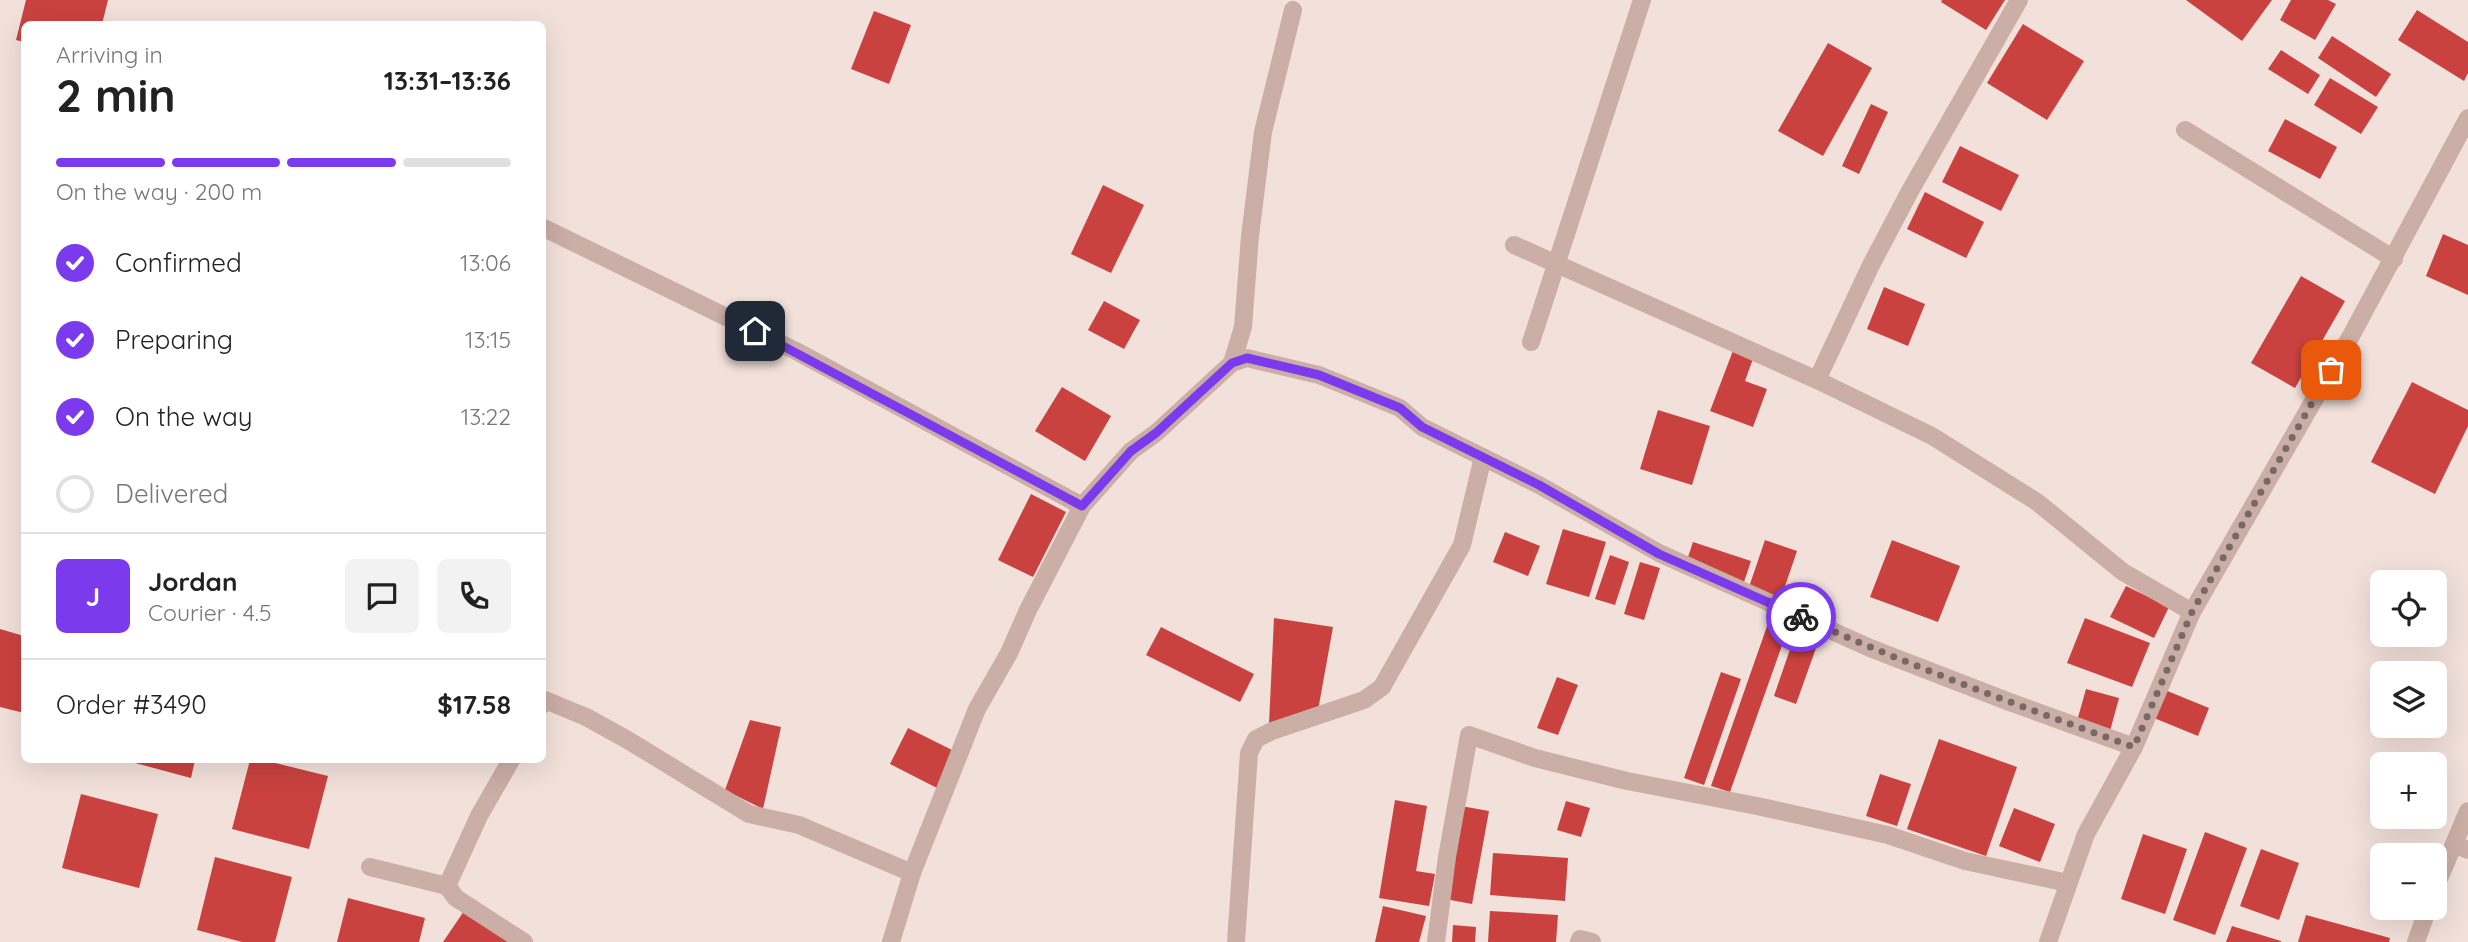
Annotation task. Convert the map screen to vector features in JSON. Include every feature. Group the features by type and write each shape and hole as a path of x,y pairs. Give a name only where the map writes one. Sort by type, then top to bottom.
{"street":[{"path":"1531,342 1642,0"},
{"path":"1816,380 1910,191 2019,0"},
{"path":"1232,363 1244,327 1250,236 1263,132 1293,10"},
{"path":"2048,942 2086,834 2134,747 2192,612 2394,258 2468,118"},
{"path":"2185,130 2394,258"},
{"path":"546,229 796,351 1082,506"},
{"path":"1514,245 1816,380 1932,436 2037,502 2123,572 2192,612"},
{"path":"891,942 912,873 977,709 1009,653 1028,610 1082,506 1131,451 1156,433 1232,363 1247,358 1319,375 1400,408 1422,427 1539,485 1659,554 1870,648 2134,747"},
{"path":"1236,942 1249,753 1256,739 1364,700 1382,687 1462,545 1483,457"},
{"path":"546,700 596,723 749,814 799,825 912,873"},
{"path":"1436,942 1447,857 1469,735 1535,758 1627,781 1888,835 1965,861 2068,884"},
{"path":"447,886 479,816 509,763"},
{"path":"2447,869 2461,847 2468,811"},
{"path":"370,867 447,886 456,898 524,942"},
{"path":"2416,942 2424,920"},
{"path":"1579,942 1580,939 1592,942"}],"building":[{"path":"26,0 108,0 103,21 21,21 21,41 16,40"},
{"path":"2005,0 1986,30 1941,2"},
{"path":"2186,0 2272,0 2242,41"},
{"path":"2291,0 2328,0 2336,4 2315,40 2280,20"},
{"path":"2417,10 2468,42 2468,73 2464,81 2398,40"},
{"path":"874,11 911,25 889,84 851,69"},
{"path":"2023,24 2084,61 2047,120 1987,83"},
{"path":"2332,36 2391,74 2376,97 2318,58"},
{"path":"1828,43 1872,68 1823,156 1778,131"},
{"path":"2281,50 2320,75 2308,94 2268,69"},
{"path":"2330,78 2378,107 2361,134 2314,105"},
{"path":"1871,104 1888,112 1859,174 1842,166"},
{"path":"2285,119 2337,147 2320,179 2268,151"},
{"path":"1960,146 2019,175 2001,211 1942,182"},
{"path":"1103,185 1144,205 1111,273 1071,254"},
{"path":"1925,192 1984,222 1966,258 1907,229"},
{"path":"2443,234 2468,245 2468,295 2426,276"},
{"path":"2301,276 2345,301 2295,388 2251,363"},
{"path":"1884,287 1925,304 1908,346 1867,329"},
{"path":"1104,301 1140,320 1124,349 1088,330"},
{"path":"1734,348 1754,356 1745,381 1767,389 1753,427 1710,411"},
{"path":"2412,382 2468,410 2468,426 2435,494 2371,462"},
{"path":"1062,387 1111,416 1085,461 1035,431"},
{"path":"1658,410 1710,426 1692,485 1640,469"},
{"path":"1031,494 1066,512 1033,577 998,560"},
{"path":"1563,529 1606,542 1589,597 1546,584"},
{"path":"1505,532 1540,546 1528,576 1493,562"},
{"path":"1765,540 1797,551 1781,598 1749,587"},
{"path":"1892,540 1960,566 1938,622 1870,597"},
{"path":"1693,542 1751,561 1744,582 1686,563"},
{"path":"1610,555 1629,562 1615,605 1595,599"},
{"path":"1640,562 1660,568 1644,620 1624,614"},
{"path":"2126,586 2169,607 2154,638 2110,617"},
{"path":"1772,612 1791,620 1730,792 1711,786"},
{"path":"1274,618 1333,627 1317,716 1269,724"},
{"path":"2085,618 2150,643 2132,687 2067,663"},
{"path":"1798,626 1821,634 1796,704 1774,696"},
{"path":"1161,627 1254,674 1240,702 1146,655"},
{"path":"0,629 21,635 21,712 0,707"},
{"path":"1721,672 1741,679 1704,785 1684,778"},
{"path":"1557,677 1578,685 1558,735 1537,728"},
{"path":"2086,689 2119,698 2110,731 2077,721"},
{"path":"2165,690 2209,708 2198,736 2154,718"},
{"path":"750,720 781,727 763,809 725,790"},
{"path":"908,728 956,752 937,788 890,764"},
{"path":"1939,739 2017,767 1986,856 1907,829"},
{"path":"135,763 194,763 191,778"},
{"path":"249,763 275,763 328,776 309,849 232,829"},
{"path":"1880,774 1911,784 1897,826 1866,816"},
{"path":"81,794 158,814 139,888 62,868"},
{"path":"1395,800 1427,806 1416,871 1435,874 1429,906 1379,898"},
{"path":"1566,801 1590,808 1581,837 1557,830"},
{"path":"1461,806 1489,811 1472,904 1445,899"},
{"path":"2014,808 2055,824 2040,862 1999,846"},
{"path":"2205,832 2247,848 2215,935 2173,920"},
{"path":"2143,834 2187,849 2165,914 2121,899"},
{"path":"2261,849 2299,863 2279,920 2240,906"},
{"path":"1493,853 1568,858 1565,901 1490,895"},
{"path":"215,857 292,877 275,942 242,942 197,930"},
{"path":"348,898 425,918 419,942 337,942"},
{"path":"1383,906 1426,916 1419,942 1375,942"},
{"path":"464,911 513,942 443,942"},
{"path":"1490,911 1558,915 1556,942 1488,942"},
{"path":"2306,915 2390,938 2389,942 2298,942"},
{"path":"1453,925 1476,927 1475,942 1452,942"},
{"path":"2232,926 2281,941 2281,942 2226,942"}],"way so far":[{"path":"1801,617 1870,648 2134,747 2192,612 2331,370"}],"route":[{"path":"755,331 1082,506 1131,451 1156,433 1232,363 1247,358 1319,375 1400,408 1422,427 1539,485 1659,554 1801,617"}]}
